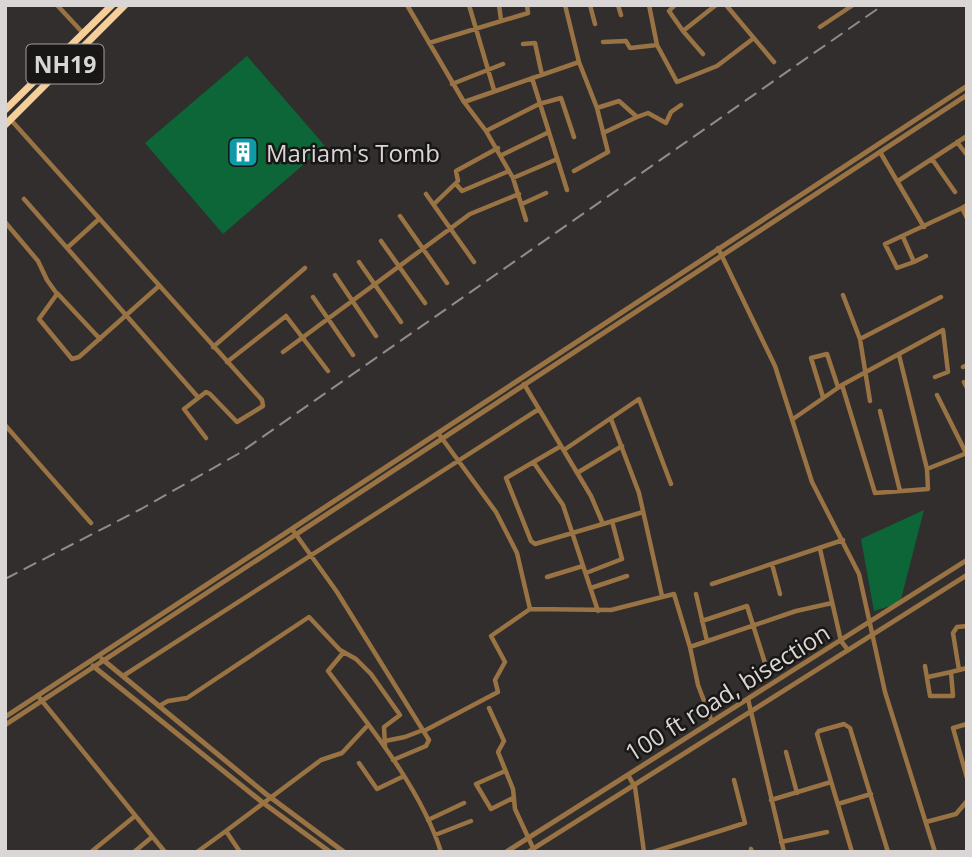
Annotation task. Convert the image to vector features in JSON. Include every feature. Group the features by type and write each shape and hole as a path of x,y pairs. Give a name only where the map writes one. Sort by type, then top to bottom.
{"highway":[{"name":"NH19","path":"5,110 112,5"},
{"name":"NH19","path":"8,122 125,5"}],"street":[{"path":"57,5 82,32"},
{"path":"407,5 452,84 502,155 519,194 526,220"},
{"path":"469,5 494,90"},
{"path":"499,5 501,20"},
{"path":"429,43 474,27 528,13 527,5"},
{"path":"565,5 579,62 597,108 608,152 574,171"},
{"path":"590,5 595,24"},
{"path":"618,5 621,15"},
{"path":"649,5 657,45 670,74 679,82 717,66 754,38"},
{"path":"675,5 669,10 703,54"},
{"path":"683,31 716,5"},
{"path":"726,5 774,62"},
{"path":"820,27 853,5"},
{"path":"603,42 626,40 630,48 657,45"},
{"path":"523,44 533,42 537,45 542,75"},
{"path":"464,102 579,62"},
{"path":"452,84 486,68 503,64"},
{"path":"532,78 555,160 567,190"},
{"path":"102,658 443,440 650,293 967,86"},
{"path":"5,725 438,433 654,300 967,94"},
{"path":"486,131 539,104 563,99 574,137"},
{"path":"597,108 619,101 637,117"},
{"path":"603,133 648,113 666,123 671,112 681,105"},
{"path":"8,122 262,400 262,406 237,422 210,394 206,392 197,396 184,409 206,438"},
{"path":"502,155 547,134"},
{"path":"898,181 967,136"},
{"path":"882,142 887,148"},
{"path":"957,142 967,155"},
{"path":"434,204 456,184 456,171 498,148"},
{"path":"880,152 924,227"},
{"path":"932,159 955,192"},
{"path":"513,178 555,160"},
{"path":"456,184 462,191 509,171"},
{"path":"522,204 546,193"},
{"path":"426,194 474,262"},
{"path":"284,352 477,211 519,194"},
{"path":"24,200 197,396"},
{"path":"926,257 897,268 886,246 964,207 967,218"},
{"path":"400,216 447,283"},
{"path":"67,248 99,219"},
{"path":"5,222 44,270 47,280 57,293 100,339"},
{"path":"902,237 914,262"},
{"path":"381,241 425,303"},
{"path":"718,248 775,366 812,482 859,574 885,692 935,852"},
{"path":"359,262 401,322"},
{"path":"213,347 305,268"},
{"path":"335,275 376,337"},
{"path":"57,293 39,319 72,359 76,359 159,286"},
{"path":"650,293 654,300"},
{"path":"843,295 860,339 870,401"},
{"path":"860,339 941,297"},
{"path":"313,298 352,355"},
{"path":"227,362 284,316 288,317 328,371"},
{"path":"793,419 865,371 944,330 948,372 935,377"},
{"path":"824,397 811,358 827,354 874,491 877,494 930,488 899,355"},
{"path":"522,382 577,473 603,524"},
{"path":"927,468 966,453 937,395"},
{"path":"643,512 535,544 531,541 506,480 640,400 671,484"},
{"path":"123,676 539,409"},
{"path":"880,411 900,491"},
{"path":"611,419 643,512 662,596"},
{"path":"5,425 91,523"},
{"path":"438,433 501,522 517,554 530,609"},
{"path":"577,473 622,446"},
{"path":"534,463 563,505 598,611"},
{"path":"586,573 622,559 612,521"},
{"path":"292,529 423,731 428,745 393,760"},
{"path":"712,584 843,540"},
{"path":"820,549 841,641 848,650"},
{"name":"100 ft road, bisection","path":"506,852 967,560"},
{"path":"772,564 780,594"},
{"path":"547,577 583,566"},
{"name":"100 ft road, bisection","path":"531,850 967,575"},
{"path":"591,588 627,576"},
{"path":"696,594 707,641"},
{"path":"385,743 423,731 498,692 495,680 505,662 490,637 530,609 598,611 624,608 662,596 675,595 698,685 712,722"},
{"path":"690,647 796,611 832,603"},
{"path":"702,621 744,606 749,609 765,663"},
{"path":"159,706 168,701 187,698 306,617 313,619 343,653 356,659 371,674 400,714 384,727 385,743"},
{"path":"959,670 953,633 957,627 967,626"},
{"path":"343,653 328,671 368,725 385,743 428,820 441,852"},
{"path":"102,658 270,796 344,852"},
{"path":"93,665 262,802 330,852"},
{"path":"925,666 930,696 953,696 951,672"},
{"path":"928,677 967,668"},
{"path":"5,717 41,699"},
{"path":"41,699 165,852"},
{"path":"747,699 784,852"},
{"path":"489,708 504,741 498,752 531,850"},
{"path":"852,852 818,732 847,724 888,852"},
{"path":"967,724 953,728 967,778"},
{"path":"197,852 321,760 342,753 368,725"},
{"path":"786,752 797,793"},
{"path":"359,763 377,789 402,776"},
{"path":"505,771 478,782 476,786 491,809 514,798"},
{"path":"628,775 634,784 643,852"},
{"path":"653,852 679,849 745,823 734,780"},
{"path":"771,800 831,782"},
{"path":"838,804 871,794"},
{"path":"926,822 956,814 967,801"},
{"path":"428,820 464,803"},
{"path":"91,852 135,816"},
{"path":"435,835 471,821"},
{"path":"226,831 240,852"},
{"path":"781,842 827,832"},
{"path":"134,852 152,836"}],"green space":[{"path":"247,56 325,146 223,234 145,143"},
{"path":"924,510 900,603 874,611 861,539"}],"railway":[{"path":"5,579 141,509 238,454 883,5"}],"place":[{"name":"Mariam's Tomb","path":"243,152"}]}
